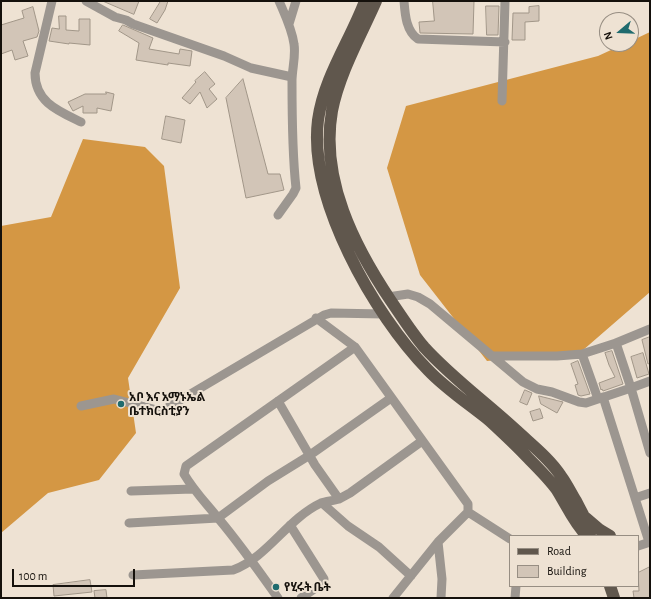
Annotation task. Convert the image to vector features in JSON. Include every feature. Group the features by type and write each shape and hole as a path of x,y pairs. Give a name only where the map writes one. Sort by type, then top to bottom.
{"main road":[{"path":"365,1 332,72 318,120 317,138 319,160 333,199 387,295 412,332 425,348 494,409 547,459 561,475 589,526 590,535"},
{"path":"376,1 341,79 332,111 330,124 330,149 333,199 339,232 350,257 372,296 414,356 429,372 490,422 521,450 557,491 585,535"},
{"path":"452,392 461,381"},
{"path":"585,518 608,535"},
{"path":"610,587 614,598"}],"street":[{"path":"52,1 35,73 35,83 37,90 55,109 81,122"},
{"path":"86,1 115,17 224,56 251,68 292,77"},
{"path":"278,215 296,188 292,114 292,77 295,49 289,24 279,1"},
{"path":"289,24 296,1"},
{"path":"404,1 405,15 410,31 418,39 505,42"},
{"path":"502,101 505,42 505,1"},
{"path":"387,295 408,294 430,304 523,382 537,389 552,392 579,402 586,403 650,381"},
{"path":"81,406 114,399 157,410 164,409 316,318 331,313 384,314"},
{"path":"316,318 354,347 468,504 468,512 438,542 393,598"},
{"path":"492,356 557,356 582,354 616,343 650,329"},
{"path":"616,343 650,453"},
{"path":"278,598 252,560 193,489 184,474 186,466 354,347"},
{"path":"582,354 601,398 649,542 639,546"},
{"path":"129,523 218,518 268,481 310,455 391,398"},
{"path":"278,401 315,465 339,499"},
{"path":"133,575 233,570 242,566 252,560 300,516 322,502 339,499 350,493 422,441"},
{"path":"131,491 193,489"},
{"path":"635,498 650,493"},
{"path":"322,502 348,526 379,547 411,576"},
{"path":"468,512 509,538"},
{"path":"290,525 324,579 323,583 301,598"},
{"path":"438,542 442,579 441,598"},
{"path":"515,598 516,587"}],"shaded area":[{"path":"650,32 650,292 582,351 487,361 420,275 387,168 406,106 598,56 607,52 639,52 639,37"},
{"path":"83,139 145,147 164,166 180,288 128,378 136,433 99,480 48,493 1,533 1,226 51,217"}],"building":[{"path":"103,1 139,1 134,14"},
{"path":"161,1 168,1 165,10 157,23 150,19"},
{"path":"433,1 474,1 473,34 420,33 419,22 434,21"},
{"path":"486,6 499,6 498,35 487,35"},
{"path":"539,6 539,21 525,22 525,40 512,40 513,13 529,13 529,7"},
{"path":"33,7 39,31 37,37 23,41 28,56 15,60 12,50 1,54 1,25 24,18 22,11"},
{"path":"59,16 66,16 66,30 79,31 79,19 90,19 90,45 49,41 52,28 59,29"},
{"path":"123,25 153,38 149,49 179,54 180,49 192,51 190,66 168,63 168,65 136,60 139,43 119,31"},
{"path":"205,72 215,84 209,89 217,99 207,108 200,92 190,104 182,98 196,82 195,81"},
{"path":"243,79 268,174 280,174 284,190 246,198 226,98"},
{"path":"106,92 114,94 111,111 97,108 97,113 83,113 83,106 73,111 68,102 85,94 106,94"},
{"path":"166,116 185,120 181,143 162,139"},
{"path":"650,337 650,363 648,364 642,340"},
{"path":"612,351 623,384 603,391 602,389 601,390 599,383 615,377 605,353"},
{"path":"643,353 649,374 637,378 631,357"},
{"path":"578,361 590,394 581,396 578,395 575,385 578,384 571,364"},
{"path":"525,390 532,393 527,405 520,402"},
{"path":"539,396 563,402 557,413 541,404"},
{"path":"540,409 543,418 533,421 530,412"},
{"path":"650,567 650,598 634,598 633,591 639,591 639,572"},
{"path":"90,580 92,592 54,596 53,585"},
{"path":"106,590 107,598 95,598 94,591"}],"place":[{"name":"አቦ እና አማኑኤል ቤተክርስቲያን","path":"121,404"},
{"name":"የሂሩት ቤት","path":"276,587"}]}
